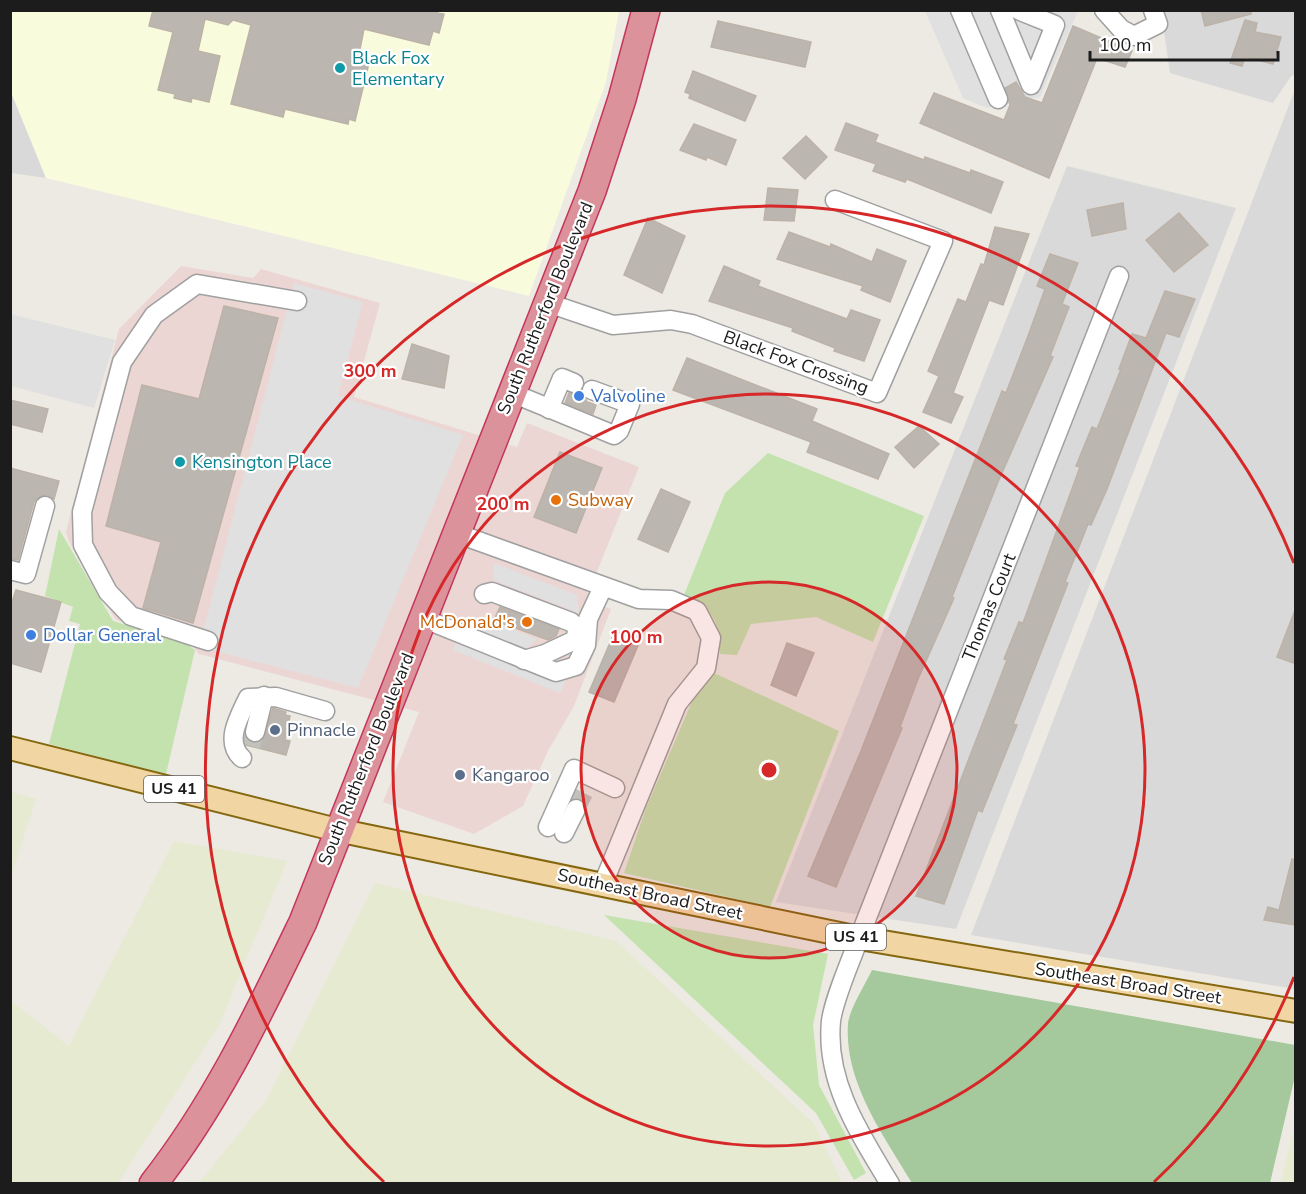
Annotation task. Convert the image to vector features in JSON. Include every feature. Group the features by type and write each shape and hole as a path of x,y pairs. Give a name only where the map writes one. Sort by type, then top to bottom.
{"highway":[{"name":"South Rutherford Boulevard","path":"153,1184 221,1084 257,1018 303,922 337,830 592,191 622,99 646,10"}],"main road":[{"name":"Southeast Broad Street","path":"10,748 337,830 858,938 1296,1011"}],"street":[{"path":"960,10 998,99"},
{"path":"1000,10 1031,85 1058,18 1028,12"},
{"path":"1104,10 1121,29 1134,36 1158,24 1153,10"},
{"name":"Black Fox Crossing","path":"548,303 613,325 671,320 692,324 877,393 942,241 835,200"},
{"name":"Thomas Court","path":"890,1184 851,1119 832,1065 831,1020 858,938 1119,276"},
{"path":"208,641 131,616 108,592 83,545 82,512 90,477 122,362 154,315 197,284 297,301"},
{"path":"549,409 562,378 574,383"},
{"path":"512,393 614,435 620,431 630,404 600,393"},
{"path":"10,570 26,574 45,506"},
{"path":"456,533 639,599 671,600 697,611 711,638 706,668 678,704 603,884"},
{"path":"422,618 467,631 527,661 575,640 603,587"},
{"path":"484,594 492,592 571,622 578,628 582,625"},
{"path":"264,696 249,749 234,751 232,740 239,716 248,698 264,696 300,702 325,711"},
{"path":"576,809 556,830 574,769 589,781 615,788"}],"shaded area":[{"path":"10,11 619,11 606,82 529,296 46,178 11,92"},
{"path":"925,11 1078,11 1040,97 987,108 963,98"},
{"path":"1161,11 1295,11 1295,75 1291,76 1273,103 1170,73"},
{"path":"11,92 46,178 11,173"},
{"path":"1294,92 1295,989 971,935"},
{"path":"1067,166 1236,208 956,929 776,902"},
{"path":"181,266 253,278 261,269 380,303 354,397 517,447 527,423 639,467 586,599 611,609 574,706 548,751 523,806 474,834 383,802 419,712 199,654 190,643 116,620 69,542 66,532 119,329"},
{"path":"294,283 363,302 338,396 463,435 358,688 199,647"},
{"path":"10,314 115,340 94,408 11,386"},
{"path":"494,563 577,595 579,613 493,580"},
{"path":"489,620 537,639 520,655 568,676 560,693 453,650 460,632 471,637"},
{"path":"10,792 36,799 11,876"},
{"path":"174,841 287,861 219,1025 118,1183 11,1183 11,1001 69,1046"},
{"path":"375,883 616,941 814,1124 842,1183 199,1183 267,1099"},
{"path":"1295,1123 1295,1183 1281,1183"}],"green space":[{"path":"768,453 924,516 873,642 816,617 751,624 737,655 720,654 720,642 713,617 702,606 684,595 725,493"},
{"path":"59,529 113,621 185,643 195,650 166,774 49,744 80,624 69,621 73,607 45,596"},
{"path":"714,673 839,731 770,907 624,873 646,808 694,697"},
{"path":"604,915 828,954 813,1025 819,1085 866,1173 854,1180 816,1113"},
{"path":"872,970 1295,1045 1295,1076 1270,1183 912,1183 868,1108 852,1067 848,1046 849,1018"}],"building":[{"name":"Black Fox Elementary","path":"153,10 437,10 437,13 444,14 439,33 433,31 429,45 364,29 359,54 365,55 363,61 369,63 355,121 349,119 348,124 285,109 283,117 231,104 251,25 233,20 228,25 205,19 198,51 220,56 209,102 192,98 191,102 174,98 175,94 158,90 173,32 149,26"},
{"path":"1201,10 1251,10 1251,14 1205,26"},
{"path":"1245,20 1257,23 1255,32 1281,37 1273,64 1245,57 1242,66 1230,63"},
{"path":"718,21 811,42 805,67 711,47"},
{"path":"1073,26 1132,51 1125,67 1097,58 1049,178 920,123 934,93 1004,120 1010,105 1005,88 1016,82 1025,97 1042,103"},
{"path":"693,71 756,96 745,121 689,98 690,94 685,92"},
{"path":"846,123 878,135 875,142 924,160 925,157 1003,182 991,213 907,179 905,182 873,171 876,164 835,150"},
{"path":"694,124 736,140 726,165 680,150"},
{"path":"806,136 827,157 805,179 783,158"},
{"path":"768,188 798,190 794,221 764,220"},
{"path":"1123,203 1126,229 1092,236 1087,210"},
{"path":"1179,213 1208,245 1174,272 1146,240"},
{"path":"648,218 685,236 662,293 624,275"},
{"path":"995,227 1029,234 1003,305 989,300 953,393 963,397 951,423 923,412 939,376 928,371 958,299 966,302 981,264 984,265"},
{"path":"789,232 830,247 831,244 872,262 877,249 906,261 890,302 861,290 863,286 777,259"},
{"path":"1050,254 1078,263 1062,304 1069,307 1050,356 1053,357 998,482 952,597 954,598 918,679 900,727 902,728 836,887 808,876 861,751 1002,391 1006,393 1045,289 1037,286"},
{"path":"724,266 760,281 758,286 847,319 851,310 880,320 864,361 834,351 835,348 792,331 793,328 709,301"},
{"path":"1165,291 1195,299 1179,337 1166,333 1107,489 1091,525 1088,524 1065,582 1068,583 1013,724 1017,725 982,812 978,810 944,904 916,896 1007,660 1004,659 1019,622 1023,623 1080,467 1076,466 1092,427 1097,429 1132,334 1146,338"},
{"name":"Kensington Place","path":"224,306 278,318 193,623 143,608 161,542 106,526 142,385 199,399"},
{"path":"412,344 449,356 444,388 402,379"},
{"path":"687,358 817,409 812,421 889,454 878,479 807,452 811,442 673,390"},
{"path":"581,392 587,402 596,405 593,414 565,403 569,393"},
{"path":"10,400 48,409 42,432 10,424"},
{"path":"919,426 939,444 914,468 895,447"},
{"path":"560,452 602,468 576,533 534,517"},
{"path":"10,468 59,481 54,499 43,495 34,502 18,560 10,559"},
{"path":"661,489 690,502 668,552 638,539"},
{"name":"Dollar General","path":"16,590 61,602 41,672 10,663 10,608"},
{"name":"McDonald's","path":"500,607 559,629 556,636 548,640 494,620"},
{"path":"1296,611 1296,664 1277,657"},
{"path":"615,631 640,641 614,702 589,692"},
{"path":"787,643 814,653 796,696 771,685"},
{"name":"Pinnacle","path":"273,708 286,712 285,715 290,716 285,740 290,741 286,755 246,745 245,742 245,737 253,743 263,739"},
{"path":"1292,859 1296,860 1296,925 1264,920 1268,907 1279,910"}],"tunnel":[{"path":"251,746 255,732"},
{"path":"576,809 588,785"}],"place":[{"name":"Black Fox Elementary","path":"340,68"},
{"name":"Valvoline","path":"579,396"},
{"name":"Kensington Place","path":"180,462"},
{"name":"Subway","path":"556,500"},
{"name":"McDonald's","path":"527,622"},
{"name":"Dollar General","path":"31,635"},
{"name":"Pinnacle","path":"275,730"},
{"name":"Kangaroo","path":"460,775"}]}
